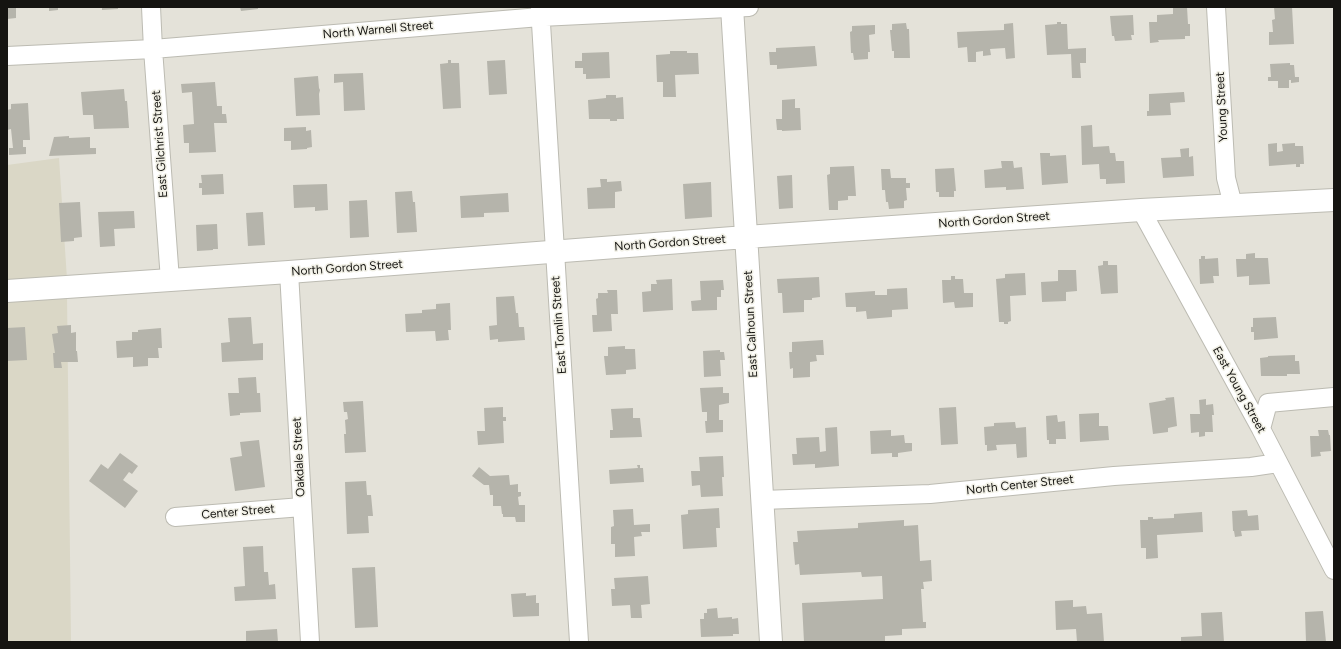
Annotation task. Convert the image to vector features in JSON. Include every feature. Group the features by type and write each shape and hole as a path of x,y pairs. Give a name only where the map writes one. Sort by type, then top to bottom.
{"street":[{"name":"East Gilchrist Street","path":"151,7 170,280"},
{"name":"North Warnell Street","path":"7,56 153,49 540,12 737,7"},
{"name":"East Calhoun Street","path":"737,7 746,237 771,642"},
{"name":"Young Street","path":"1216,7 1226,178 1234,205"},
{"name":"East Tomlin Street","path":"540,12 579,642"},
{"name":"North Gordon Street","path":"7,291 289,272 746,237 1141,210 1334,200"},
{"name":"East Young Street","path":"1141,210 1334,569"},
{"name":"Oakdale Street","path":"289,272 310,642"},
{"path":"1260,429 1268,403 1334,397"},
{"name":"North Center Street","path":"762,500 930,494 1114,476 1251,467 1278,463"},
{"name":"Center Street","path":"175,517 302,507"}],"shaded area":[{"path":"59,158 67,279 7,283 7,165"},
{"path":"67,295 71,642 7,642 7,299"}],"building":[{"path":"7,7 16,7 16,18 7,19"},
{"path":"49,7 58,7 58,10 49,11"},
{"path":"102,7 118,7 118,9 102,10"},
{"path":"240,7 258,7 258,9 241,11"},
{"path":"1173,7 1187,7 1188,24 1190,24 1190,36 1185,36 1185,39 1158,40 1159,42 1150,43 1149,22 1157,22 1157,15 1173,14"},
{"path":"1274,7 1292,7 1294,44 1269,45 1269,32 1273,32 1272,20 1275,19"},
{"path":"1133,15 1134,35 1131,35 1132,40 1115,41 1114,36 1112,36 1110,16"},
{"path":"1057,22 1067,24 1068,49 1086,48 1086,63 1080,63 1081,78 1072,78 1071,54 1047,55 1045,25 1057,24"},
{"path":"906,23 907,29 909,29 910,58 894,58 890,30 892,30 892,24"},
{"path":"1013,23 1015,58 1006,59 1005,48 990,49 991,55 983,56 983,51 976,52 976,62 968,62 967,47 958,48 957,32 1004,30 1004,24"},
{"path":"875,25 875,34 869,35 870,52 868,52 868,59 854,60 853,53 851,53 850,32 852,31 852,26"},
{"path":"815,46 817,66 777,69 777,65 770,65 769,52 776,52 776,48"},
{"path":"670,51 687,51 687,53 698,53 699,74 675,75 676,97 663,97 663,82 657,82 656,55 670,54"},
{"path":"609,52 610,78 586,79 586,74 583,74 583,68 575,68 575,61 582,61 582,53"},
{"path":"448,60 451,60 451,63 459,63 461,108 443,109 440,64 448,63"},
{"path":"505,60 507,94 489,95 487,61"},
{"path":"1290,63 1290,65 1294,65 1295,77 1299,77 1299,82 1291,83 1291,80 1289,80 1289,88 1278,88 1278,81 1268,81 1268,77 1271,77 1270,64"},
{"path":"363,73 365,110 344,111 343,82 334,83 334,74"},
{"path":"318,76 320,90 320,115 296,116 294,78"},
{"path":"215,82 217,106 222,106 222,114 226,114 227,123 214,123 216,152 189,153 189,143 184,143 183,125 194,124 192,92 182,93 181,84"},
{"path":"124,89 125,101 127,101 129,128 94,129 93,115 83,115 81,92"},
{"path":"1184,92 1185,102 1170,103 1171,115 1147,116 1147,111 1149,111 1149,94"},
{"path":"606,95 616,95 616,98 623,97 624,119 610,121 610,119 589,119 588,100 606,98"},
{"path":"795,99 795,108 800,108 801,130 777,130 776,119 782,119 782,100"},
{"path":"28,103 30,140 23,140 23,147 26,147 26,154 9,155 9,148 13,148 11,129 7,130 7,110 11,109 11,104"},
{"path":"1092,125 1093,147 1109,146 1110,153 1115,153 1116,161 1124,161 1125,183 1106,184 1106,179 1100,179 1099,164 1082,165 1081,126"},
{"path":"306,127 306,131 311,130 312,147 307,149 291,150 291,141 284,141 284,128"},
{"path":"69,136 69,138 90,137 90,148 96,148 96,154 49,156 54,137"},
{"path":"1277,143 1277,152 1283,151 1282,144 1295,143 1295,146 1303,146 1304,164 1300,164 1300,167 1296,167 1296,164 1269,166 1268,144"},
{"path":"1189,148 1189,157 1193,156 1194,176 1163,178 1161,158 1181,157 1180,149"},
{"path":"1040,153 1050,153 1050,156 1066,155 1068,183 1042,185"},
{"path":"1001,161 1013,161 1014,168 1022,167 1024,189 1006,190 1006,187 985,188 984,170 1002,168"},
{"path":"854,166 856,196 848,196 848,200 838,201 838,210 829,210 827,175 830,174 830,167"},
{"path":"954,168 956,191 954,191 954,197 939,197 939,192 936,192 935,169"},
{"path":"881,169 890,169 891,178 906,178 906,183 910,183 910,188 906,188 907,200 904,201 904,208 889,209 888,202 886,202 885,190 882,190"},
{"path":"223,174 224,194 202,195 202,188 199,188 199,183 202,183 201,175"},
{"path":"792,175 793,208 779,209 777,176"},
{"path":"600,179 607,179 607,182 621,181 622,191 615,192 615,208 588,209 587,188 601,187"},
{"path":"711,182 712,217 685,219 683,184"},
{"path":"327,184 328,210 315,211 315,207 294,208 293,185"},
{"path":"412,191 413,202 415,202 417,232 397,233 395,192"},
{"path":"508,193 509,212 484,213 484,217 461,218 460,196"},
{"path":"367,200 369,237 350,238 349,201"},
{"path":"80,202 82,237 74,238 74,241 61,242 59,203"},
{"path":"134,211 135,228 114,229 115,246 100,247 98,212"},
{"path":"263,212 265,245 248,246 246,213"},
{"path":"217,224 218,249 197,251 196,225"},
{"path":"1255,253 1255,258 1268,258 1270,284 1249,285 1249,276 1237,277 1236,259 1246,259 1246,254"},
{"path":"1201,256 1205,256 1205,259 1218,258 1219,276 1213,276 1214,283 1200,284 1199,259 1201,259"},
{"path":"1103,261 1108,261 1108,265 1117,265 1118,293 1101,294 1098,266 1103,265"},
{"path":"1058,270 1076,270 1077,291 1066,292 1066,301 1042,302 1041,282 1058,281"},
{"path":"1025,273 1026,295 1010,296 1011,321 1008,322 1008,324 999,322 996,279 1005,278 1005,274"},
{"path":"951,276 955,276 955,279 963,279 964,293 973,293 973,307 955,308 954,302 943,303 942,280 951,280"},
{"path":"819,277 820,297 812,298 812,300 804,300 804,312 783,313 782,293 778,293 777,279"},
{"path":"672,279 673,310 643,312 642,292 651,291 651,284 657,284 656,280"},
{"path":"723,280 724,290 721,290 721,297 717,297 717,310 692,311 691,301 701,300 700,281"},
{"path":"907,288 908,309 892,310 892,317 867,319 866,311 856,312 856,307 846,307 845,293 875,291 875,295 887,295 887,289"},
{"path":"607,290 617,290 618,314 611,314 612,331 593,332 592,315 597,315 596,299 598,298 598,293 608,293"},
{"path":"514,296 516,313 518,313 519,327 524,327 525,340 498,342 498,339 490,340 489,326 497,325 496,297"},
{"path":"450,303 451,330 448,330 449,340 436,341 435,331 406,332 405,314 422,313 422,310 436,309 436,304"},
{"path":"251,317 253,344 263,343 263,360 222,362 221,343 230,342 228,318"},
{"path":"1276,317 1278,338 1254,340 1254,332 1251,332 1251,327 1253,327 1253,318"},
{"path":"71,325 71,333 76,332 76,351 78,362 61,362 62,368 54,368 53,353 55,353 52,334 58,333 57,326"},
{"path":"25,327 27,360 7,361 7,328"},
{"path":"161,328 162,348 158,348 159,358 148,358 148,366 133,367 133,357 117,358 116,341 132,340 132,332 138,332 138,330"},
{"path":"823,340 824,355 816,355 817,361 810,362 810,377 793,378 793,368 790,369 789,352 792,352 792,342"},
{"path":"625,346 625,349 635,349 636,369 626,370 626,374 606,375 604,356 608,356 608,347"},
{"path":"720,350 720,352 724,352 725,360 720,360 721,376 704,377 703,351"},
{"path":"1295,355 1295,361 1299,361 1300,374 1287,374 1287,376 1261,376 1260,358 1268,356"},
{"path":"256,377 257,393 260,393 261,412 240,413 240,415 230,416 228,393 239,393 238,378"},
{"path":"723,387 723,393 729,393 729,403 719,405 719,420 723,420 723,432 706,433 705,421 707,421 707,412 702,412 700,388"},
{"path":"1174,397 1177,426 1168,428 1168,432 1153,434 1149,403"},
{"path":"1206,399 1206,405 1213,404 1213,432 1205,432 1205,436 1199,437 1199,432 1191,433 1190,414 1200,414 1199,400"},
{"path":"363,401 366,452 345,453 345,420 348,419 347,412 344,412 343,402"},
{"path":"503,407 503,417 506,417 506,421 503,421 504,443 478,445 477,431 485,431 484,408"},
{"path":"956,407 958,444 941,445 939,408"},
{"path":"633,408 633,418 640,418 642,437 610,438 610,430 613,430 611,409"},
{"path":"1099,413 1099,426 1108,426 1109,440 1080,442 1079,414"},
{"path":"1057,415 1058,422 1065,421 1066,439 1056,439 1056,444 1049,444 1049,440 1047,440 1046,416"},
{"path":"1015,422 1016,428 1026,427 1027,457 1017,458 1016,444 996,445 997,450 987,451 987,445 985,445 984,427 994,426 994,423"},
{"path":"837,427 839,466 815,468 815,464 793,465 792,454 797,454 796,438 819,437 820,452 826,451 825,428"},
{"path":"891,430 891,436 904,435 905,443 912,443 912,451 898,453 898,457 892,457 892,453 871,454 870,431"},
{"path":"1318,430 1328,430 1330,435 1331,451 1320,452 1321,456 1311,457 1310,436 1319,436"},
{"path":"259,440 265,487 235,491 230,458 242,456 240,442"},
{"path":"120,453 138,466 132,474 129,472 123,480 138,491 125,508 89,481 101,464 108,469"},
{"path":"723,456 723,496 701,497 700,485 692,486 691,471 700,471 699,457"},
{"path":"637,465 640,465 640,468 643,468 644,482 610,484 609,470 638,468"},
{"path":"479,467 490,476 509,475 510,485 518,484 518,492 521,492 521,496 518,497 519,505 525,505 525,522 516,522 515,517 503,517 501,506 493,506 493,495 490,495 489,485 484,485 472,476"},
{"path":"366,481 367,495 371,495 373,516 368,516 369,533 347,534 345,482"},
{"path":"719,508 720,528 716,528 717,547 683,549 681,515 688,514 688,510"},
{"path":"633,509 634,525 650,524 650,532 641,532 642,536 634,537 635,556 615,557 615,544 611,544 611,527 614,526 613,510"},
{"path":"1247,510 1248,516 1258,515 1259,530 1241,531 1242,536 1235,537 1233,531 1232,511"},
{"path":"1202,512 1203,532 1157,535 1158,558 1146,559 1146,548 1141,548 1140,520 1148,520 1148,517 1153,517 1153,519 1174,518 1174,514"},
{"path":"904,520 904,526 918,525 920,561 931,560 932,581 923,582 924,589 921,589 923,622 926,622 926,628 902,629 902,635 885,636 885,642 804,642 802,603 883,599 882,576 862,577 861,572 800,575 799,564 795,565 793,542 798,542 797,531 858,528 858,523"},
{"path":"263,546 264,572 268,572 269,585 275,584 276,599 235,601 234,587 245,586 243,547"},
{"path":"375,567 378,627 355,628 352,568"},
{"path":"648,576 650,604 641,605 642,618 631,618 630,605 612,606 611,589 615,589 614,578"},
{"path":"526,593 526,596 536,595 536,603 539,603 539,616 513,617 511,594"},
{"path":"1073,600 1073,607 1086,606 1087,614 1102,613 1104,642 1077,642 1076,629 1056,630 1055,601"},
{"path":"717,608 718,618 738,618 739,634 733,634 733,636 701,637 700,619 704,619 704,613 707,613 707,609"},
{"path":"1323,611 1326,642 1306,642 1305,612"},
{"path":"1222,612 1224,642 1181,642 1181,637 1202,636 1201,613"},
{"path":"277,629 278,642 246,642 246,631"}]}
